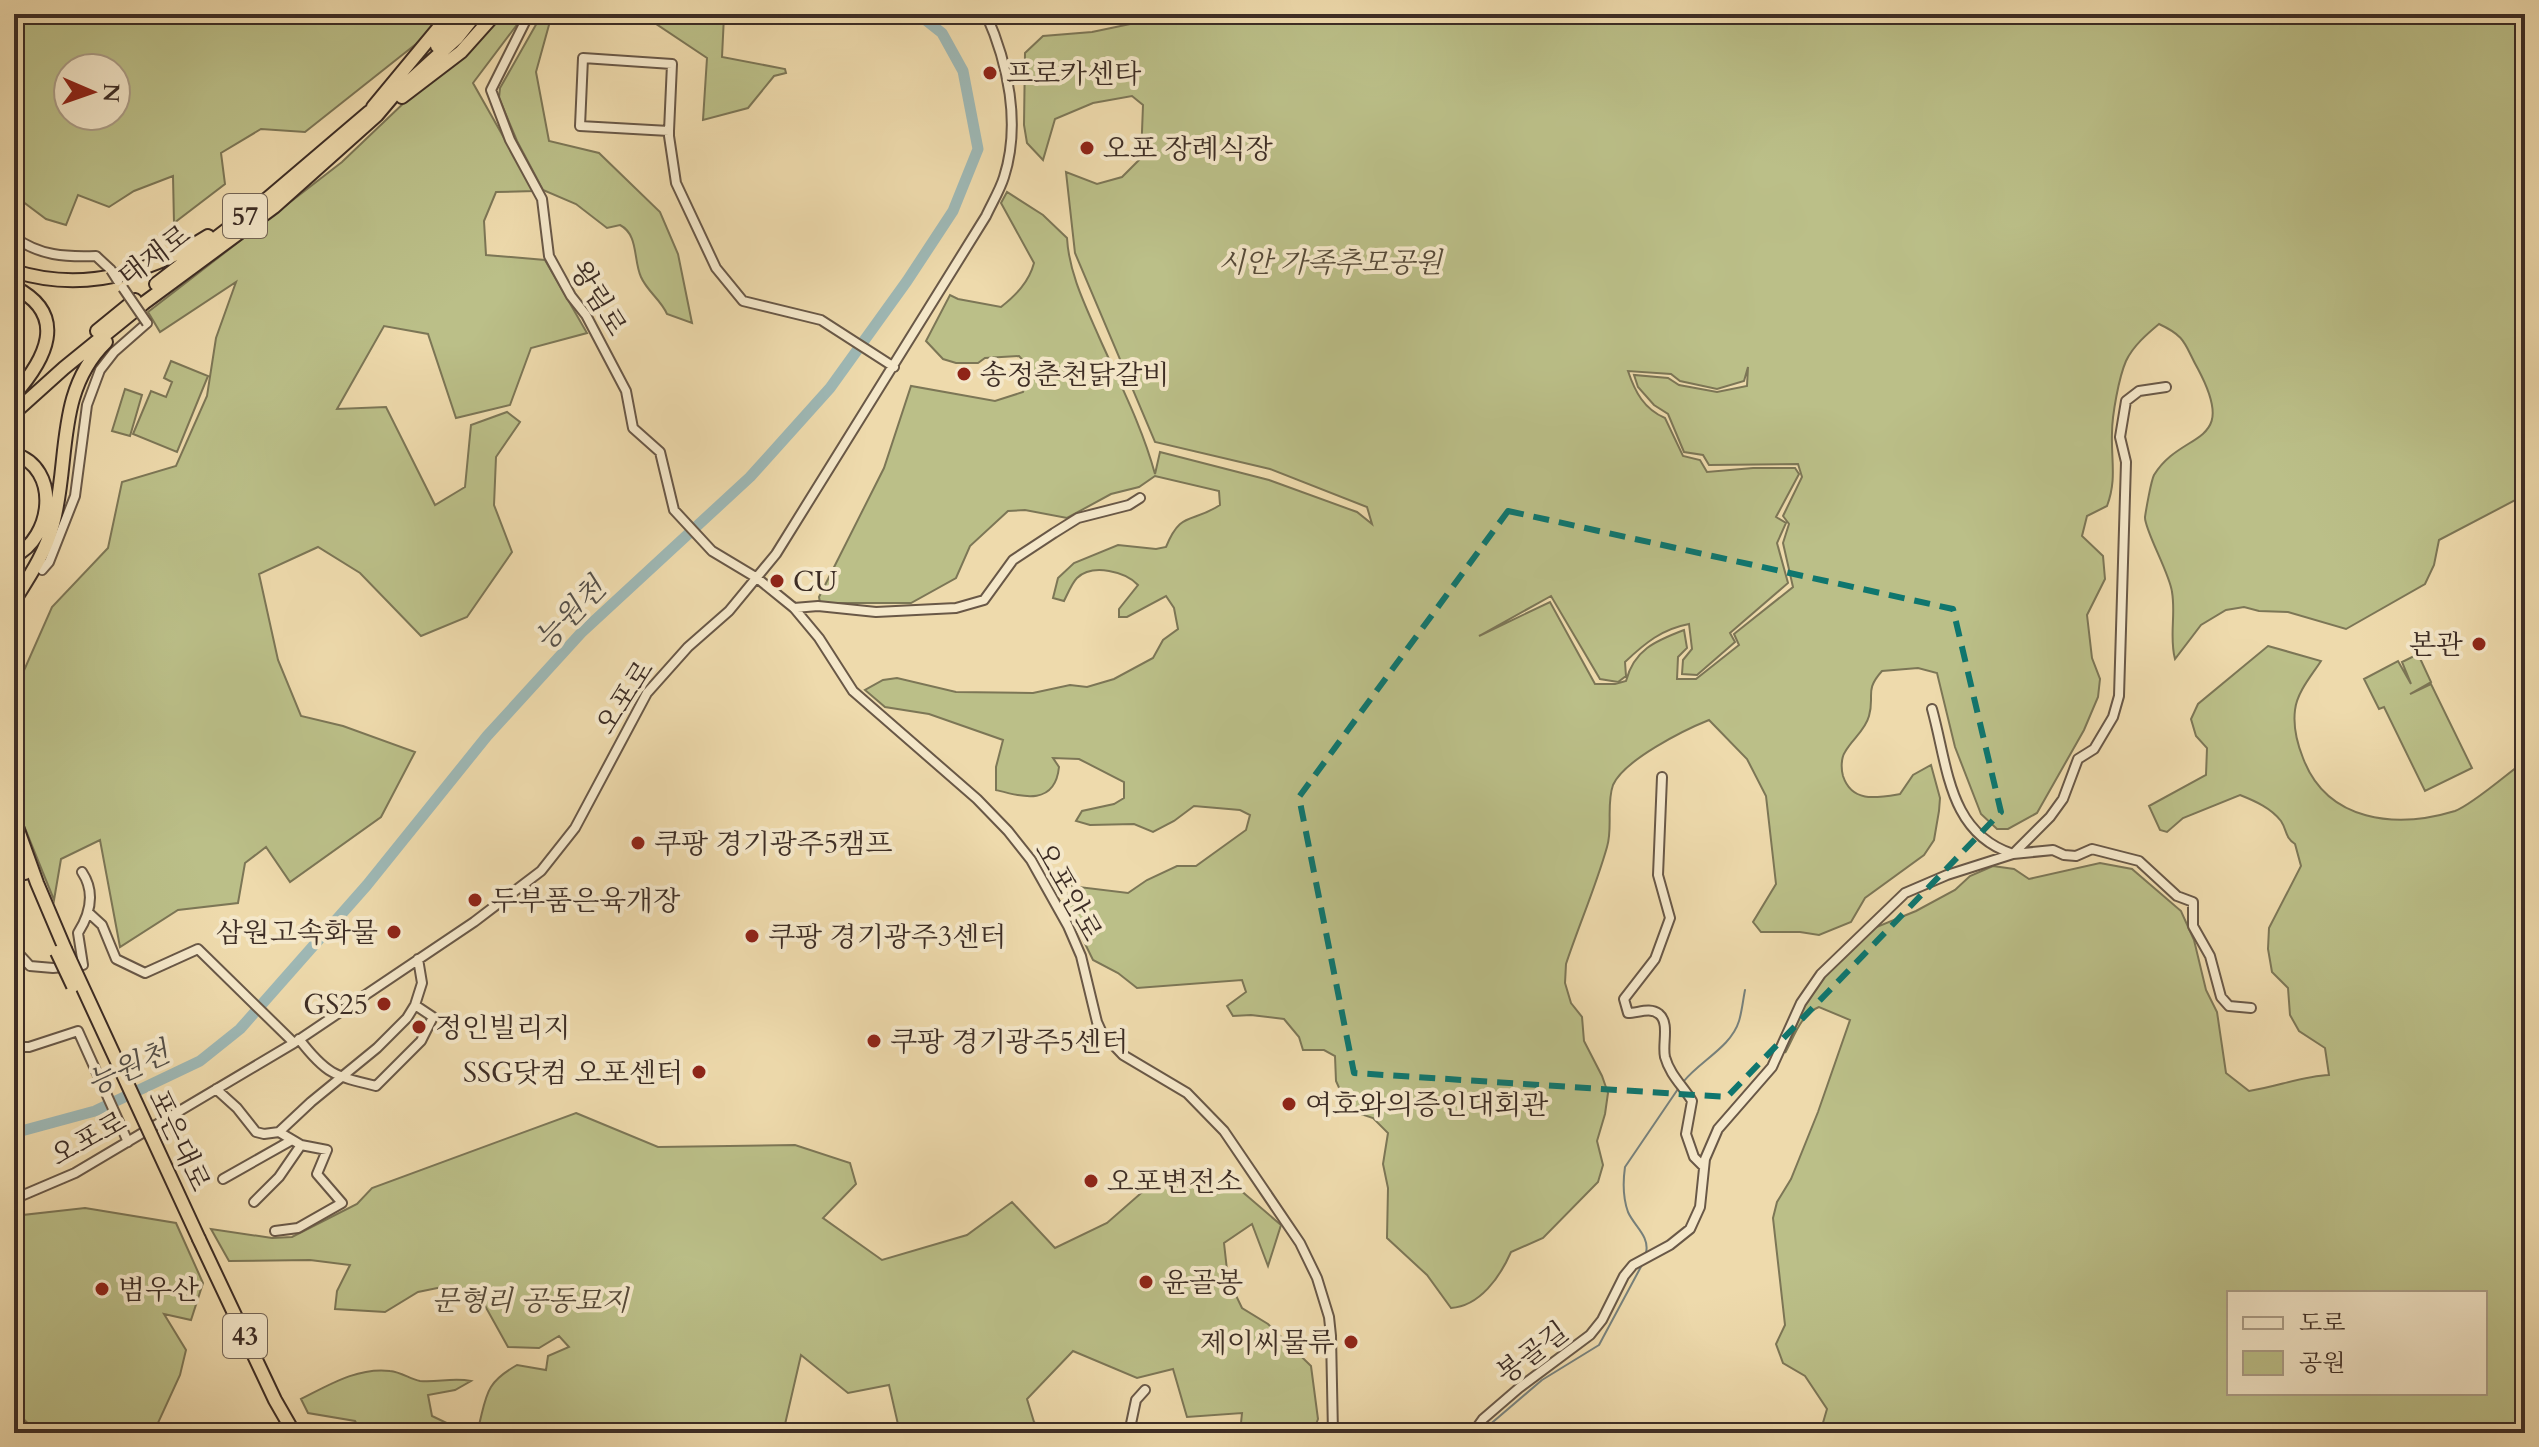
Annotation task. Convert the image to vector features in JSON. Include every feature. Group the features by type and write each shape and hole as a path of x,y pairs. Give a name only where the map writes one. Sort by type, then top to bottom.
{"highway":[{"path":"373,113 450,14"},
{"name":"태재로","path":"144,303 274,207 373,113 448,35 462,14"},
{"name":"태재로","path":"14,403 118,313 373,113 457,38 476,14"},
{"path":"373,113 461,52 495,14"},
{"path":"14,271 35,278 76,281 119,277 187,249 268,198"},
{"path":"14,287 32,297 48,329 40,361 14,395"},
{"path":"14,601 37,563 53,525 74,392 98,349 144,303"},
{"name":"57","path":"14,413 144,303"},
{"path":"14,454 37,469 46,493 46,507 38,534 30,545 14,556"},
{"name":"43","path":"14,819 61,951"},
{"name":"43","path":"14,844 196,1240 294,1433"},
{"name":"43","path":"196,1240 239,1341 286,1433"}],"street":[{"name":"왕림로","path":"529,14 491,90 510,140 542,199 549,256 571,296 586,315 626,391 633,428 660,452 674,510 712,551 757,578"},
{"name":"오포로","path":"14,1199 75,1173 296,1041 510,896 552,860 586,809 647,693 669,666 729,611 789,535 976,234 1004,178 1010,150 1011,102 1002,57 986,14"},
{"path":"669,131 580,126 583,58 672,64 669,131 676,183 716,268 743,301 821,320 894,367"},
{"path":"14,237 48,255 96,256 111,270 147,323 114,352 100,370 87,405 75,496 49,562 42,570"},
{"path":"2013,854 2050,817 2063,799 2078,759 2094,749 2113,717 2119,696 2123,608 2126,462 2120,437 2126,401 2139,391 2166,387"},
{"path":"794,608 956,608 984,600 1013,560 1054,533 1078,518 1129,505 1140,498"},
{"name":"오포안로","path":"757,578 794,608 819,638 853,691 977,799 1008,831 1031,860 1068,926 1081,956 1102,1033 1123,1055 1176,1085 1211,1117 1224,1131 1300,1243 1317,1278 1329,1317 1333,1433"},
{"path":"1932,709 1960,812 1981,839 1995,849 2013,854"},
{"path":"1662,777 1658,875 1670,918 1655,959 1624,999 1628,1013 1649,1010 1661,1016 1664,1022 1665,1058 1676,1081 1692,1101 1686,1134 1694,1157 1704,1167 1718,1129 1768,1074 1801,1003 1821,974 1846,948 1895,900 1914,888 2013,854 2053,850 2076,856 2092,849 2139,861 2177,896 2193,902 2193,926 2210,956 2221,997 2229,1006 2251,1008"},
{"path":"14,942 19,954 30,966 53,968 83,965 78,933 90,914 89,882 82,872"},
{"path":"90,914 102,925 116,959 145,973 198,949 275,1024 328,1072 340,1078 376,1086 421,1041 433,1017 415,1005"},
{"path":"216,1089 237,1108 256,1132 279,1132 377,1048 407,1018 422,983 418,959"},
{"path":"14,1047 29,1047 78,1031 128,1142"},
{"path":"275,1231 298,1228 342,1203 317,1174 327,1150 301,1145 279,1132"},
{"path":"223,1179 292,1140"},
{"path":"254,1202 279,1177 301,1145"},
{"name":"봉골길","path":"1473,1433 1483,1419 1537,1373 1586,1340 1602,1320 1624,1276 1643,1260 1677,1240 1694,1222 1700,1207 1704,1167"},
{"path":"1129,1433 1136,1400 1145,1390"}],"highlighted area":[{"path":"1508,511 1953,609 2001,812 1727,1097 1354,1073 1299,797"}],"green space":[{"path":"14,14 445,14 416,44 305,132 261,129 221,153 225,184 174,223 173,176 134,191 109,207 78,195 66,225 46,219 14,195"},
{"path":"497,14 525,14 473,83 534,191 496,192 484,221 486,255 545,260 587,333 531,348 510,405 456,418 428,334 384,326 337,409 386,407 435,505 465,487 471,425 507,412 520,422 496,457 494,505 512,552 467,617 421,636 360,573 318,547 259,574 278,660 301,716 343,726 415,752 381,817 290,882 266,847 245,863 238,903 178,910 120,947 100,840 61,859 54,900 22,821 14,783 14,693 52,607 108,548 122,482 176,466 207,396 216,338 236,282 160,332 148,312 342,162"},
{"path":"542,14 552,14 536,72 549,141 599,153 660,212 678,254 692,323 667,314 647,287 641,277 633,241 626,229 620,225 607,228 576,204 543,190 517,141 499,98 500,88"},
{"path":"636,14 724,16 722,57 785,69 786,73 774,76 748,108 703,120 707,58"},
{"name":"시안 가족추모공원","path":"1178,14 2525,14 2525,495 2439,540 2434,565 2425,584 2346,629 2288,612 2244,607 2226,610 2201,625 2175,659 2172,592 2145,517 2154,475 2166,460 2202,434 2210,425 2213,412 2209,394 2184,342 2159,324 2136,345 2123,368 2113,416 2110,496 2107,506 2087,516 2082,536 2103,556 2105,579 2087,615 2092,658 2100,679 2098,697 2084,730 2037,813 2008,829 1997,829 1981,814 1955,747 1937,673 1918,668 1882,671 1872,688 1867,721 1844,754 1843,776 1852,791 1859,795 1882,797 1900,794 1913,775 1931,765 1940,798 1934,840 1924,855 1865,898 1851,922 1819,935 1761,932 1753,922 1776,884 1766,796 1747,759 1709,720 1671,738 1629,766 1613,785 1607,847 1566,964 1565,983 1571,1003 1582,1017 1584,1041 1608,1093 1597,1141 1603,1165 1598,1182 1543,1238 1511,1252 1495,1280 1480,1296 1451,1308 1427,1275 1387,1238 1388,1188 1383,1164 1388,1133 1373,1118 1349,1110 1336,1081 1335,1056 1324,1050 1303,1050 1299,1037 1284,1019 1233,1016 1227,1006 1246,992 1242,980 1137,988 1118,973 1093,960 1065,903 1071,886 1128,893 1177,866 1196,866 1246,830 1250,815 1240,810 1194,806 1153,832 1134,824 1090,825 1076,821 1082,811 1114,804 1124,798 1124,782 1079,759 1053,758 1059,767 1056,779 1044,793 1027,796 996,790 996,767 1003,740 929,714 885,707 865,690 883,680 897,678 956,692 1033,693 1070,685 1087,687 1114,679 1153,658 1163,640 1178,629 1174,608 1166,596 1127,617 1119,617 1119,609 1138,585 1133,580 1109,571 1084,573 1072,585 1064,601 1053,598 1058,578 1074,563 1118,545 1156,549 1166,547 1182,522 1220,505 1219,491 1155,476 1139,487 1111,494 1067,518 1025,510 1008,511 970,546 956,578 911,603 820,603 819,597 884,468 911,386 995,401 1023,392 1030,368 1019,356 985,358 978,363 956,363 943,359 926,341 950,295 1001,307 1017,293 1029,276 1034,263 1001,203 1007,192 1043,215 1067,238 1078,289 1137,421 1155,474 1160,452 1269,480 1357,512 1372,524 1367,507 1270,469 1155,442 1075,253 1066,172 1097,184 1122,177 1141,158 1143,105 1132,96 1093,103 1055,119 1043,160 1027,143 1024,125 1025,53 1043,36 1092,32","holes":["1748,367 1747,386 1717,392 1679,385 1668,378 1634,375 1638,387 1654,405 1668,414 1684,452 1703,455 1709,465 1798,464 1802,477 1783,516 1789,524 1783,543 1793,587 1734,634 1739,645 1696,679 1677,679 1678,657 1687,648 1684,630 1664,638 1640,654 1626,681 1615,684 1595,684 1550,602 1479,636 1551,596 1600,679 1618,682 1626,676 1625,662 1670,629 1689,624 1692,649 1683,660 1682,674 1697,675 1735,642 1730,633 1788,583 1777,543 1786,523 1776,517 1799,474 1795,468 1707,472 1700,460 1683,456 1665,418 1651,410 1641,399 1628,371 1671,374 1680,381 1717,389 1744,381"]},
{"path":"171,361 208,376 177,452 133,434 151,391 166,397 172,382 164,378"},
{"path":"125,389 142,395 130,436 112,431"},
{"path":"2268,646 2321,661 2296,703 2296,734 2303,758 2314,779 2329,796 2346,808 2387,819 2433,817 2462,808 2525,761 2525,1433 1820,1433 1827,1409 1805,1376 1783,1363 1776,1344 1785,1325 1773,1218 1777,1202 1791,1179 1818,1112 1850,1020 1819,1007 1813,1010 1803,1020 1785,1053 1807,999 1825,973 1874,928 1916,911 1955,890 1970,876 1993,866 2014,869 2029,879 2100,863 2132,869 2181,911 2194,940 2206,990 2217,1012 2226,1073 2249,1091 2329,1075 2325,1048 2299,1031 2290,1015 2288,988 2272,972 2268,949 2269,928 2301,866 2295,844 2281,821 2257,802 2240,795 2183,818 2167,832 2160,830 2149,806 2206,775 2207,748 2196,736 2191,719 2198,704"},
{"path":"2418,654 2431,682 2410,694 2431,684 2472,768 2425,791 2384,707 2379,709 2364,679 2398,661 2411,684 2402,662"},
{"name":"문형리 공동묘지","path":"576,1113 658,1147 795,1145 850,1163 856,1184 823,1218 882,1260 967,1235 1012,1202 1055,1248 1107,1223 1156,1180 1239,1189 1281,1225 1268,1266 1252,1224 1224,1243 1228,1279 1242,1308 1268,1324 1311,1366 1318,1419 1313,1433 1240,1433 1242,1413 1187,1417 1173,1369 1137,1378 1073,1351 1027,1399 1034,1422 1052,1433 900,1433 889,1385 848,1393 801,1355 783,1433 362,1433 355,1421 308,1413 301,1399 355,1374 390,1371 420,1381 471,1381 455,1390 428,1395 432,1416 457,1428 478,1429 488,1391 498,1378 517,1365 546,1370 548,1356 569,1347 559,1336 539,1348 508,1347 479,1295 452,1285 418,1292 385,1312 335,1309 337,1291 350,1265 310,1260 229,1261 211,1229 272,1238 292,1237 357,1204 372,1188"},
{"path":"85,1208 176,1223 203,1283 191,1320 164,1314 186,1350 180,1375 158,1423 119,1433 38,1433 14,1410 14,1216"}],"waterway":[{"name":"능원천","path":"14,1133 95,1111 200,1061 240,1029 367,885 487,736 581,633 750,477 830,388 953,211 978,149 963,71 942,33 918,14"},
{"path":"1684,1081 1729,1039 1740,1017 1745,990"},
{"path":"1646,1253 1644,1236 1626,1207 1625,1167 1680,1086"},
{"path":"1480,1433 1542,1380 1599,1345 1643,1263"}],"place":[{"name":"프로카센타","path":"990,73"},
{"name":"오포 장례식장","path":"1087,148"},
{"name":"송정춘천닭갈비","path":"964,374"},
{"name":"CU","path":"777,581"},
{"name":"본관","path":"2479,644"},
{"name":"쿠팡 경기광주5캠프","path":"638,843"},
{"name":"두부품은육개장","path":"475,900"},
{"name":"삼원고속화물","path":"394,932"},
{"name":"쿠팡 경기광주3센터","path":"752,936"},
{"name":"GS25","path":"384,1004"},
{"name":"정인빌리지","path":"419,1027"},
{"name":"쿠팡 경기광주5센터","path":"874,1041"},
{"name":"SSG닷컴 오포센터","path":"699,1072"},
{"name":"여호와의증인대회관","path":"1289,1104"},
{"name":"오포변전소","path":"1091,1181"},
{"name":"윤골봉","path":"1146,1282"},
{"name":"범우산","path":"102,1289"},
{"name":"제이씨물류","path":"1351,1342"}]}
